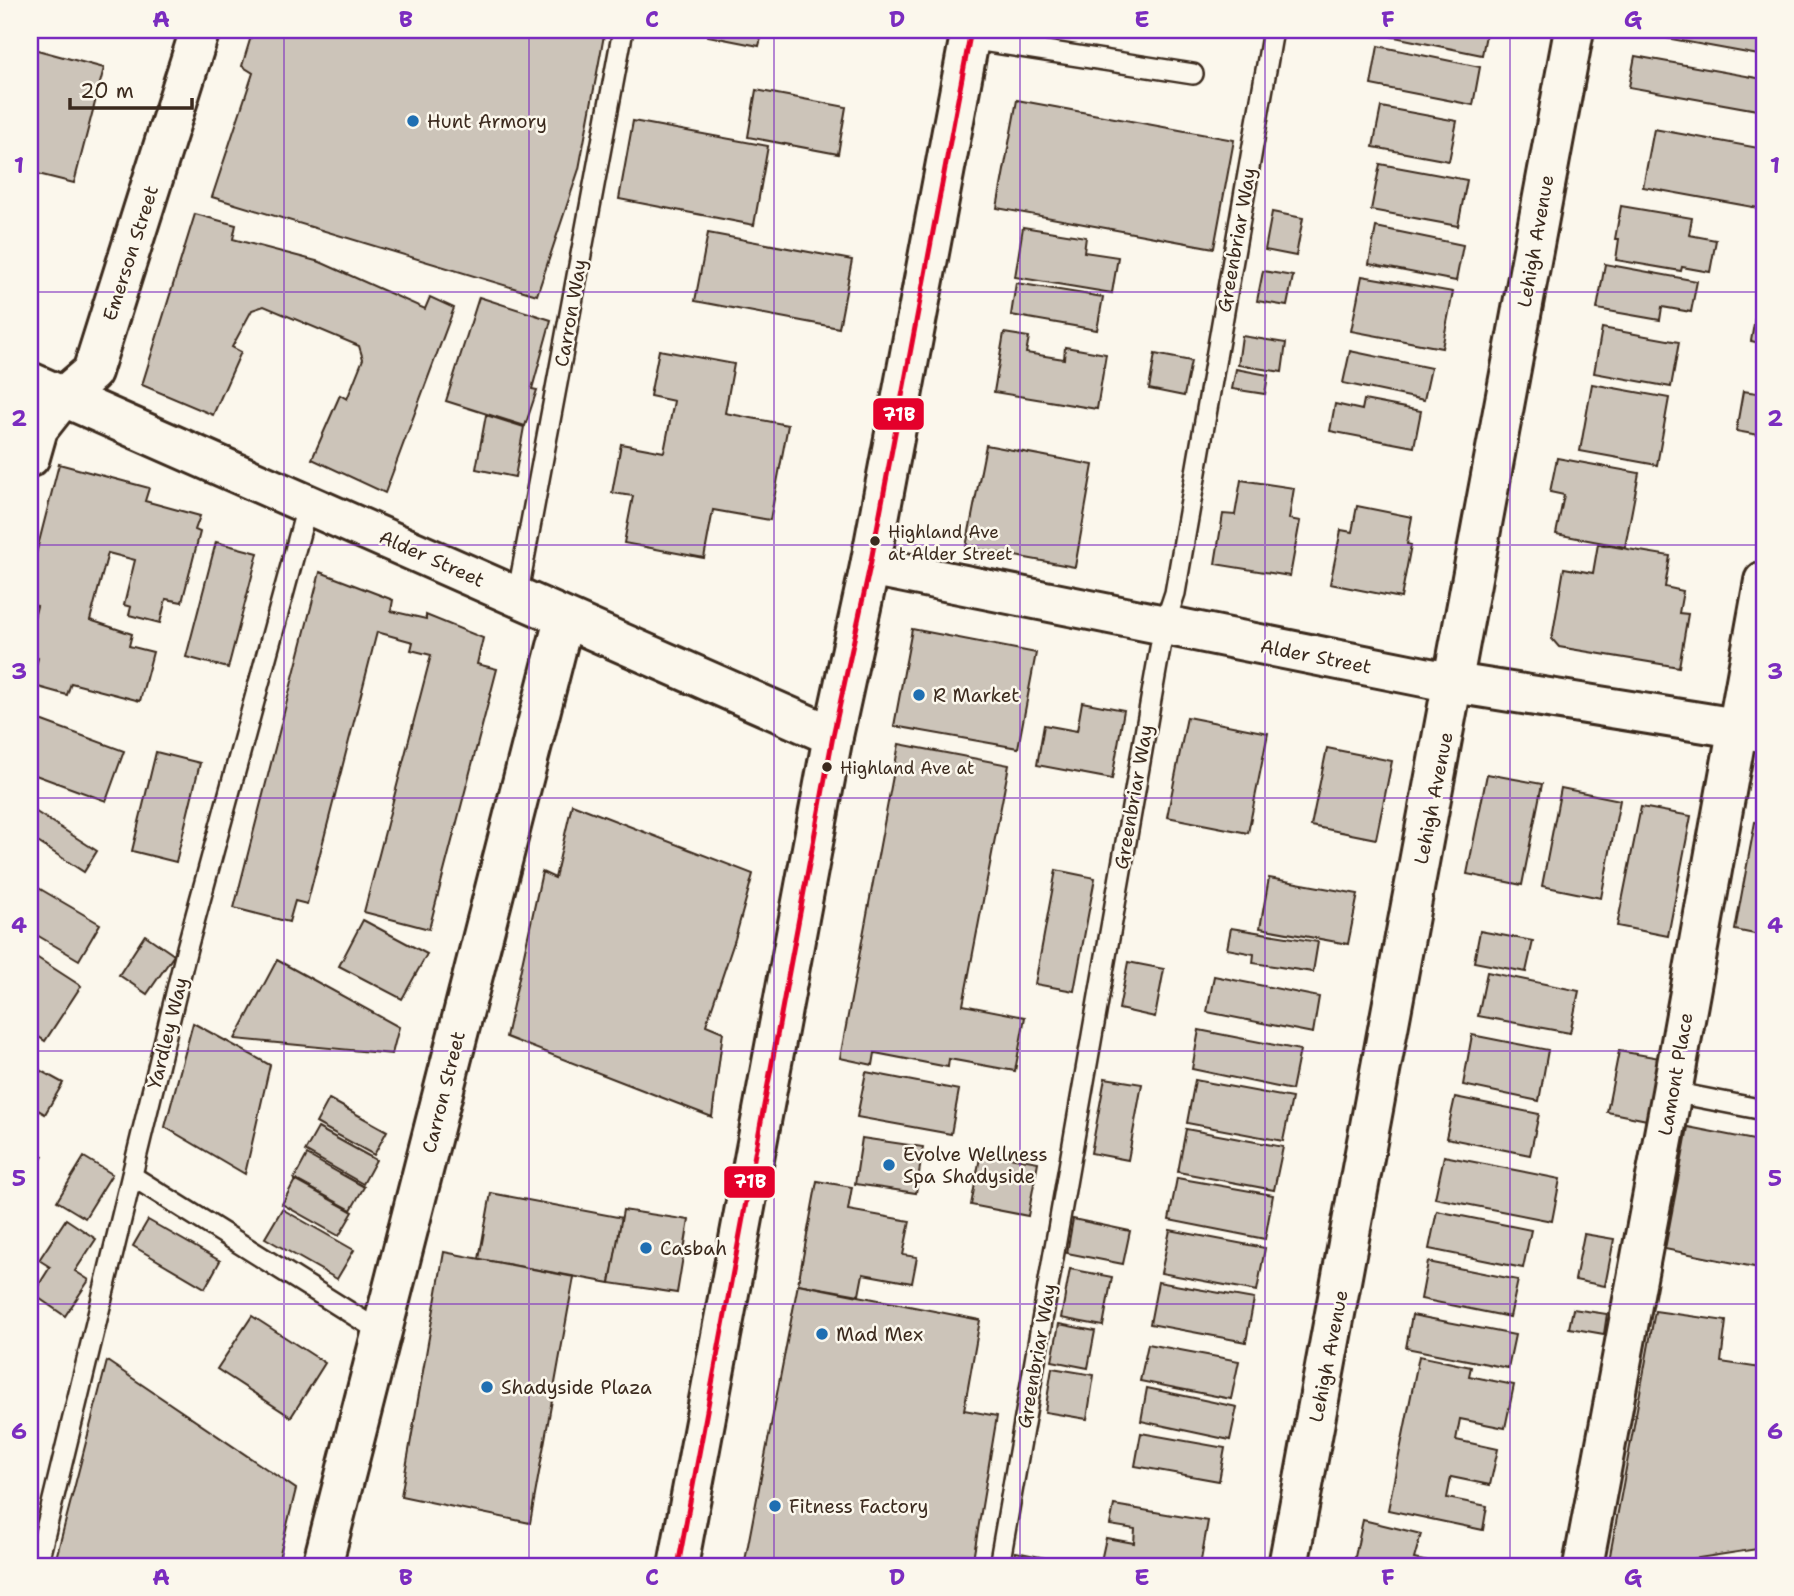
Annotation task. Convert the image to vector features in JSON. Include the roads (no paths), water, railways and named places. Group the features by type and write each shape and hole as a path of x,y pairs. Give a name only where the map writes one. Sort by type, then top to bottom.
{"street":[{"name":"Emerson Street","path":"30,457 47,389 92,372 200,30"},
{"name":"Lehigh Avenue","path":"1288,1566 1574,30"},
{"path":"678,1566 833,736 870,566 970,34"},
{"name":"Alder Street","path":"47,389 833,736"},
{"name":"Alder Street","path":"870,566 1454,683 1751,729"},
{"name":"Lamont Place","path":"1583,1566 1672,1092 1751,729 1764,581"},
{"name":"Carron Street","path":"322,1566 564,619"}],"lane":[{"name":"Carron Way","path":"517,597 622,30"},
{"name":"Greenbriar Way","path":"999,1566 1164,626 1175,593 1273,30"},
{"path":"970,34 1193,74"},
{"name":"Yardley Way","path":"37,1566 187,948 308,503"},
{"path":"1672,1092 1764,1110"},
{"path":"132,1176 381,1332"}],"place":[{"name":"Hunt Armory","path":"413,121"},
{"name":"Highland Ave at Alder Street","path":"875,541"},
{"name":"R Market","path":"919,695"},
{"name":"Highland Ave at","path":"827,767"},
{"name":"Evolve Wellness Spa Shadyside","path":"889,1165"},
{"name":"Casbah","path":"646,1248"},
{"name":"Mad Mex","path":"822,1334"},
{"name":"Shadyside Plaza","path":"487,1387"},
{"name":"Fitness Factory","path":"775,1506"}]}
